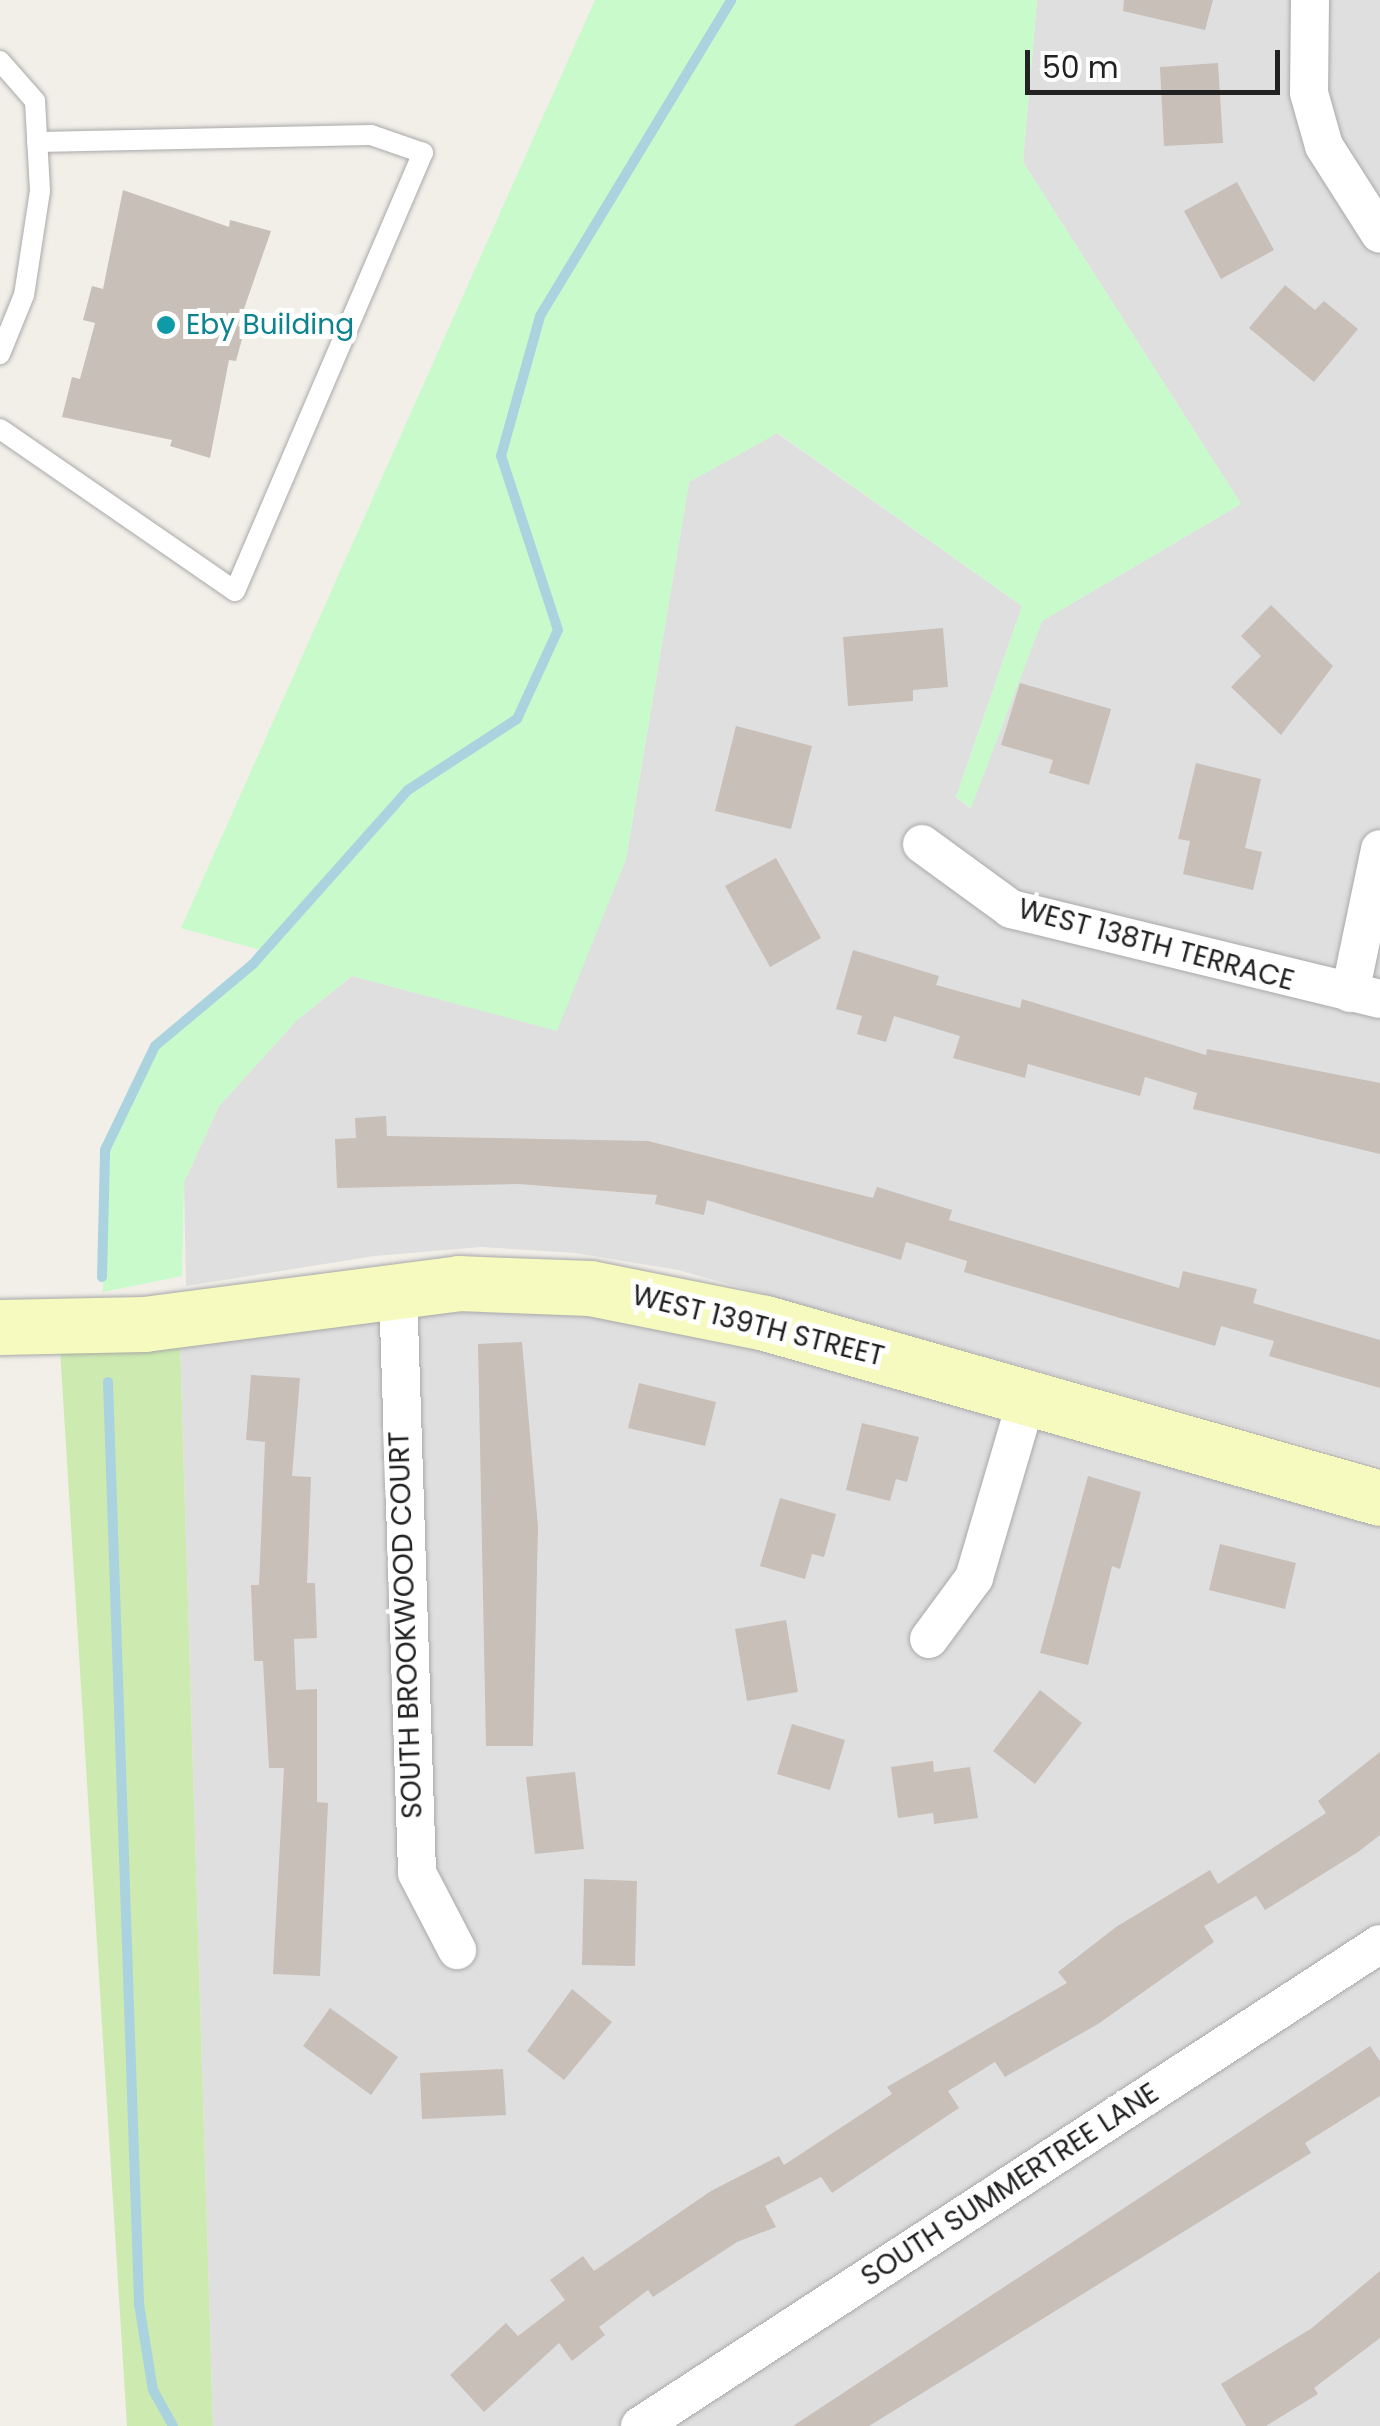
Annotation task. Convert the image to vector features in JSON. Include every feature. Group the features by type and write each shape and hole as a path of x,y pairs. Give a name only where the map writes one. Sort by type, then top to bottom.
{"street":[{"path":"1310,0 1309,93 1324,146 1380,234"},
{"name":"WEST 138TH TERRACE","path":"922,844 1011,909 1365,996 1380,849"},
{"name":"WEST 139TH STREET","path":"0,1326 144,1324 398,1290 501,1282 670,1299 1028,1395 1380,1498"},
{"name":"SOUTH BROOKWOOD COURT","path":"398,1290 417,1873 457,1950"},
{"path":"928,1639 974,1578 1028,1395"},
{"name":"SOUTH SUMMERTREE LANE","path":"640,2426 1380,1944"}],"lane":[{"path":"0,62 35,101 40,191 24,295 0,354"},
{"path":"0,429 235,590 423,153 370,135 37,142"}],"shaded area":[{"path":"1037,0 1380,0 1380,1466 678,1270 575,1253 481,1247 375,1256 186,1286 184,1182 219,1106 297,1020 352,976 556,1030 626,859 689,482 777,433 1022,606 956,797 970,808 1042,621 1241,504 1023,162"},
{"path":"468,1300 713,1328 1380,1518 1380,2426 213,2426 180,1343"}],"green space":[{"path":"595,0 1037,0 1023,162 1241,504 1042,621 971,808 956,797 1022,606 778,433 689,482 626,859 557,1031 352,976 297,1020 219,1106 184,1182 182,1276 103,1292 105,1150 155,1046 264,951 181,928"},
{"path":"180,1343 213,2426 127,2426 60,1350"}],"building":[{"path":"1124,0 1213,0 1205,30 1123,11"},
{"path":"1218,63 1223,143 1164,146 1160,67"},
{"path":"1237,182 1274,250 1221,279 1184,211"},
{"name":"Eby Building","path":"123,190 229,227 230,220 271,231 238,326 245,328 236,361 229,360 210,458 170,446 172,440 62,417 72,377 80,379 95,323 83,320 92,286 103,289"},
{"path":"1285,285 1315,310 1324,301 1358,329 1314,382 1249,328"},
{"path":"1271,605 1333,666 1281,735 1231,687 1261,656 1241,636"},
{"path":"943,628 948,687 913,690 913,701 848,706 843,637"},
{"path":"1020,683 1111,709 1089,785 1049,773 1053,760 1001,745"},
{"path":"736,726 812,746 791,829 715,811"},
{"path":"1196,763 1261,779 1245,848 1262,852 1253,890 1183,874 1190,841 1178,839"},
{"path":"776,858 821,938 770,967 725,886"},
{"path":"853,950 939,976 936,985 1020,1008 1022,999 1206,1055 1207,1049 1380,1083 1380,1154 1193,1109 1197,1093 1145,1077 1140,1096 1028,1064 1025,1078 953,1058 960,1036 894,1016 886,1042 857,1034 862,1016 836,1009"},
{"path":"386,1116 387,1136 648,1141 873,1198 877,1187 952,1210 949,1220 1179,1288 1183,1271 1257,1289 1253,1303 1380,1340 1380,1388 1269,1356 1274,1341 1221,1326 1215,1346 964,1272 967,1261 906,1242 901,1260 707,1200 704,1215 655,1204 657,1195 519,1184 337,1188 335,1139 356,1138 355,1118"},
{"path":"522,1342 538,1527 533,1746 486,1746 478,1344"},
{"path":"251,1375 300,1378 292,1476 311,1477 307,1583 315,1583 317,1638 294,1639 296,1690 317,1689 317,1802 328,1803 320,1976 273,1974 284,1768 269,1768 263,1661 254,1661 251,1585 259,1585 265,1442 246,1440"},
{"path":"639,1383 716,1402 705,1446 628,1428"},
{"path":"862,1423 919,1437 907,1482 896,1479 890,1501 846,1490"},
{"path":"1088,1476 1141,1492 1120,1569 1112,1566 1088,1665 1040,1653"},
{"path":"780,1498 836,1514 824,1557 812,1554 805,1579 760,1566"},
{"path":"1220,1544 1296,1563 1285,1609 1209,1590"},
{"path":"786,1620 798,1692 747,1701 735,1629"},
{"path":"1040,1690 1082,1723 1035,1784 993,1751"},
{"path":"792,1724 845,1740 830,1790 777,1774"},
{"path":"1380,1752 1380,1835 1358,1852 1265,1910 1256,1896 1204,1926 1214,1942 1098,2024 1005,2077 995,2062 948,2091 959,2108 832,2193 821,2177 765,2206 776,2227 737,2242 653,2297 648,2290 599,2327 605,2335 572,2361 559,2343 484,2412 450,2375 506,2323 518,2336 565,2300 550,2280 583,2256 594,2271 711,2191 779,2156 784,2165 892,2094 887,2087 1067,1983 1058,1972 1116,1927 1210,1870 1218,1884 1326,1813 1318,1801"},
{"path":"933,1761 934,1772 970,1767 978,1818 934,1824 933,1813 898,1818 891,1767"},
{"path":"575,1772 584,1849 535,1854 526,1777"},
{"path":"584,1879 637,1881 635,1966 582,1965"},
{"path":"572,1989 612,2022 564,2080 527,2051"},
{"path":"330,2008 398,2057 371,2095 303,2046"},
{"path":"1370,2046 1380,2061 1380,2096 1305,2143 1311,2153 869,2426 793,2426"},
{"path":"503,2069 506,2115 422,2119 420,2073"},
{"path":"1380,2271 1380,2338 1314,2388 1318,2394 1266,2426 1246,2426 1221,2384 1312,2328"}],"waterway":[{"path":"102,1277 105,1150 155,1046 253,964 408,790 517,719 558,630 501,456 540,316 731,0"},
{"path":"108,1382 139,2304 153,2390 173,2426"}],"place":[{"name":"Eby Building","path":"166,325"}]}
